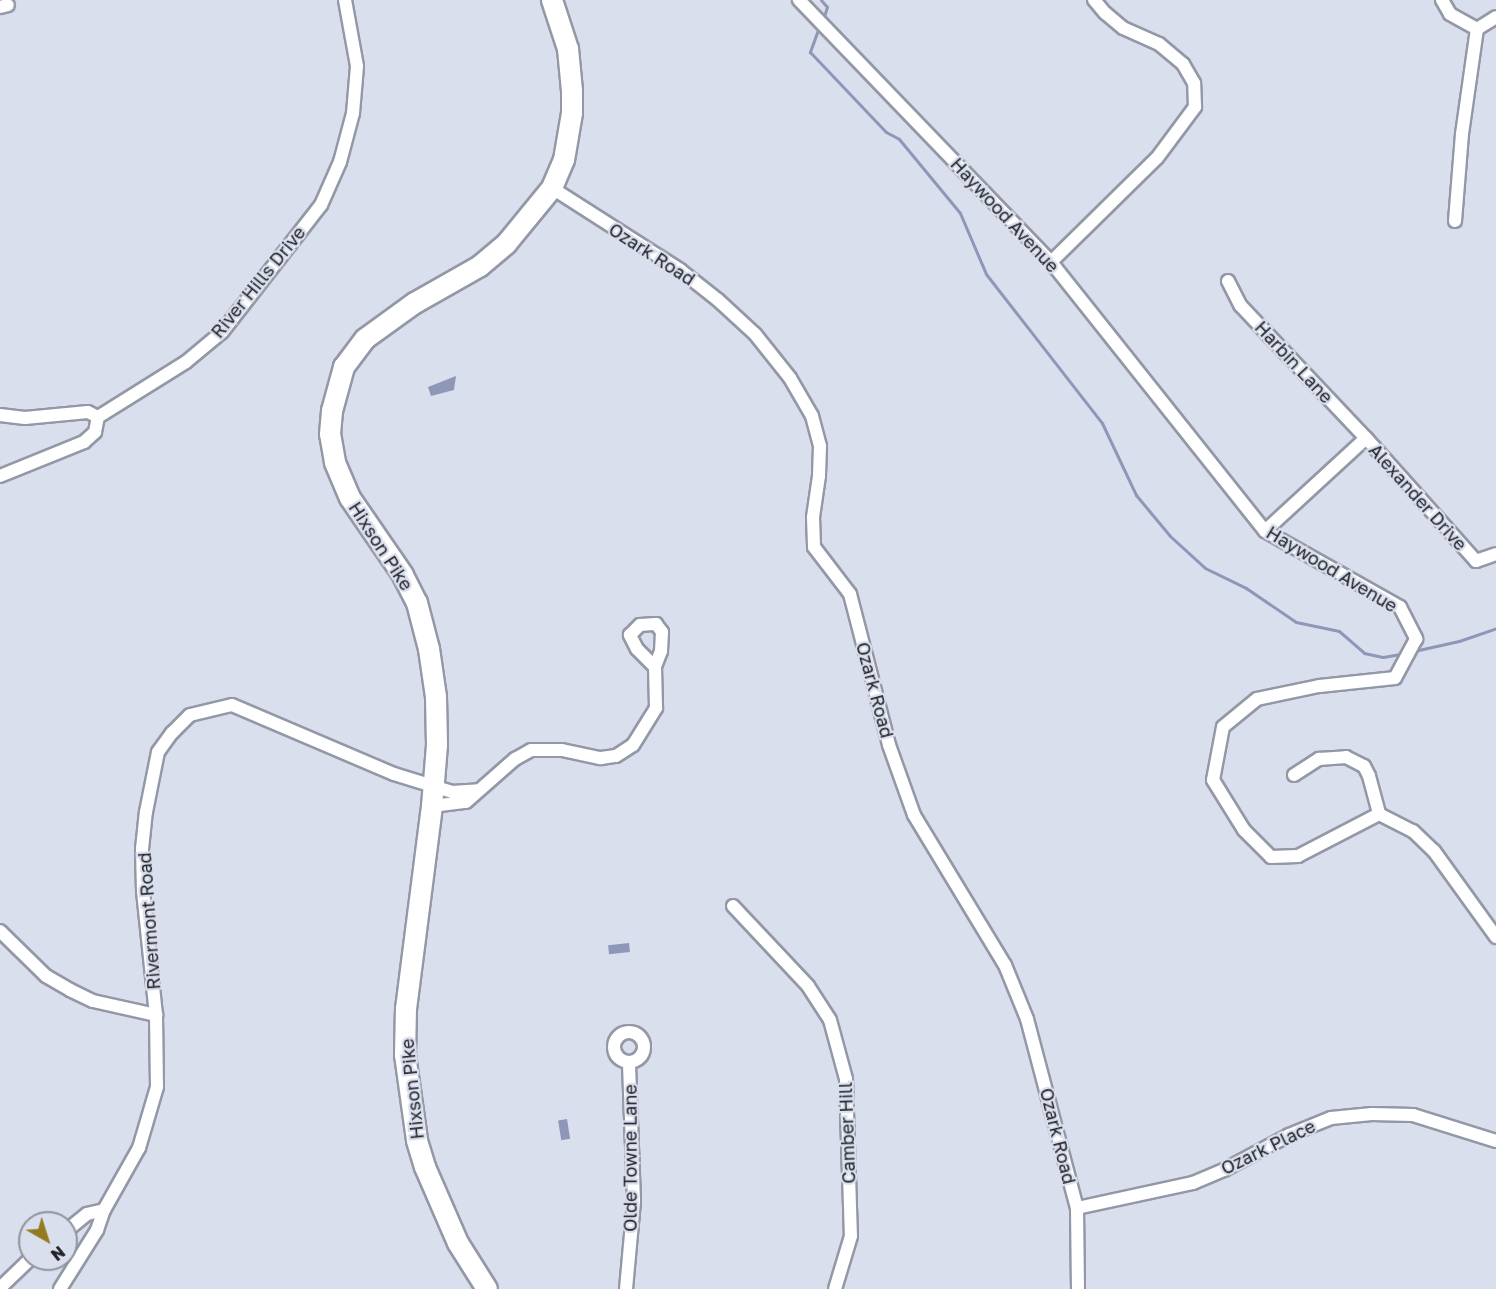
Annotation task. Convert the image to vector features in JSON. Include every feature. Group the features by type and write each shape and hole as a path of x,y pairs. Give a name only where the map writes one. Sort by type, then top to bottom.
{"main road":[{"name":"Hixson Pike","path":"487,1289 458,1243 425,1167 417,1140 405,1055 406,1009 432,806 437,745 436,697 426,634 417,603 403,575 350,498 335,462 330,434 332,411 344,367 365,339 415,303 480,266 507,243 552,188 564,160 572,113 572,91 568,49 552,0"}],"street":[{"name":"River Hills Drive","path":"98,417 186,362 222,332 321,205 340,162 353,112 357,66 345,0"},
{"name":"Haywood Avenue","path":"799,0 1051,262 1265,531 1400,607 1416,639 1395,678 1318,686 1257,699 1223,727 1213,780 1244,830 1271,857 1298,856 1379,814"},
{"path":"1051,262 1157,158 1195,107 1194,83 1184,64 1159,44 1123,28 1094,0"},
{"path":"1442,0 1450,14 1477,29"},
{"path":"1455,221 1462,134 1477,29 1496,17"},
{"name":"Ozark Road","path":"552,188 680,270 718,300 755,333 790,378 812,416 820,446 819,476 813,517 814,547 850,594 889,745 914,815 1005,965 1027,1019 1077,1208 1078,1289"},
{"name":"Harbin Lane","path":"1228,281 1241,306 1366,438"},
{"path":"0,415 25,418 88,412 98,417 95,432 84,442 0,476"},
{"name":"Alexander Drive","path":"1265,531 1366,438 1476,561 1496,554"},
{"path":"432,806 460,804 472,798 515,759 531,750 562,750 601,758 616,756 633,745 656,708 655,667"},
{"name":"Rivermont Road","path":"60,1289 97,1230 104,1210 139,1148 157,1087 156,1015 143,891 142,849 146,812 158,752 190,715 232,705 394,774 457,793 479,790"},
{"path":"1294,775 1319,759 1346,757 1364,766 1379,814 1413,831 1434,851 1496,937"},
{"name":"Camber Hill","path":"733,906 808,986 830,1020 833,1030 846,1079 851,1236 835,1289"},
{"path":"0,931 46,976 70,990 93,1000 156,1015"},
{"name":"Olde Towne Lane","path":"626,1289 634,1201 629,1063"},
{"name":"Ozark Place","path":"1077,1208 1193,1183 1224,1170 1289,1135 1331,1118 1372,1114 1413,1115 1496,1141"},
{"path":"78,1221 87,1214 104,1210"},
{"path":"0,1288 18,1271"}],"water":[{"path":"456,376 454,390 431,396 428,387"},
{"path":"629,943 630,952 609,954 608,945"},
{"path":"567,1119 570,1139 561,1140 558,1120"}],"waterway":[{"path":"821,0 827,7 823,19"},
{"path":"819,27 810,52 886,132 899,139 960,213 986,274 1102,423 1136,495 1170,536 1205,568 1246,588 1296,622 1339,631 1364,653 1383,657 1405,653"},
{"path":"1414,651 1459,641 1496,628"}]}
